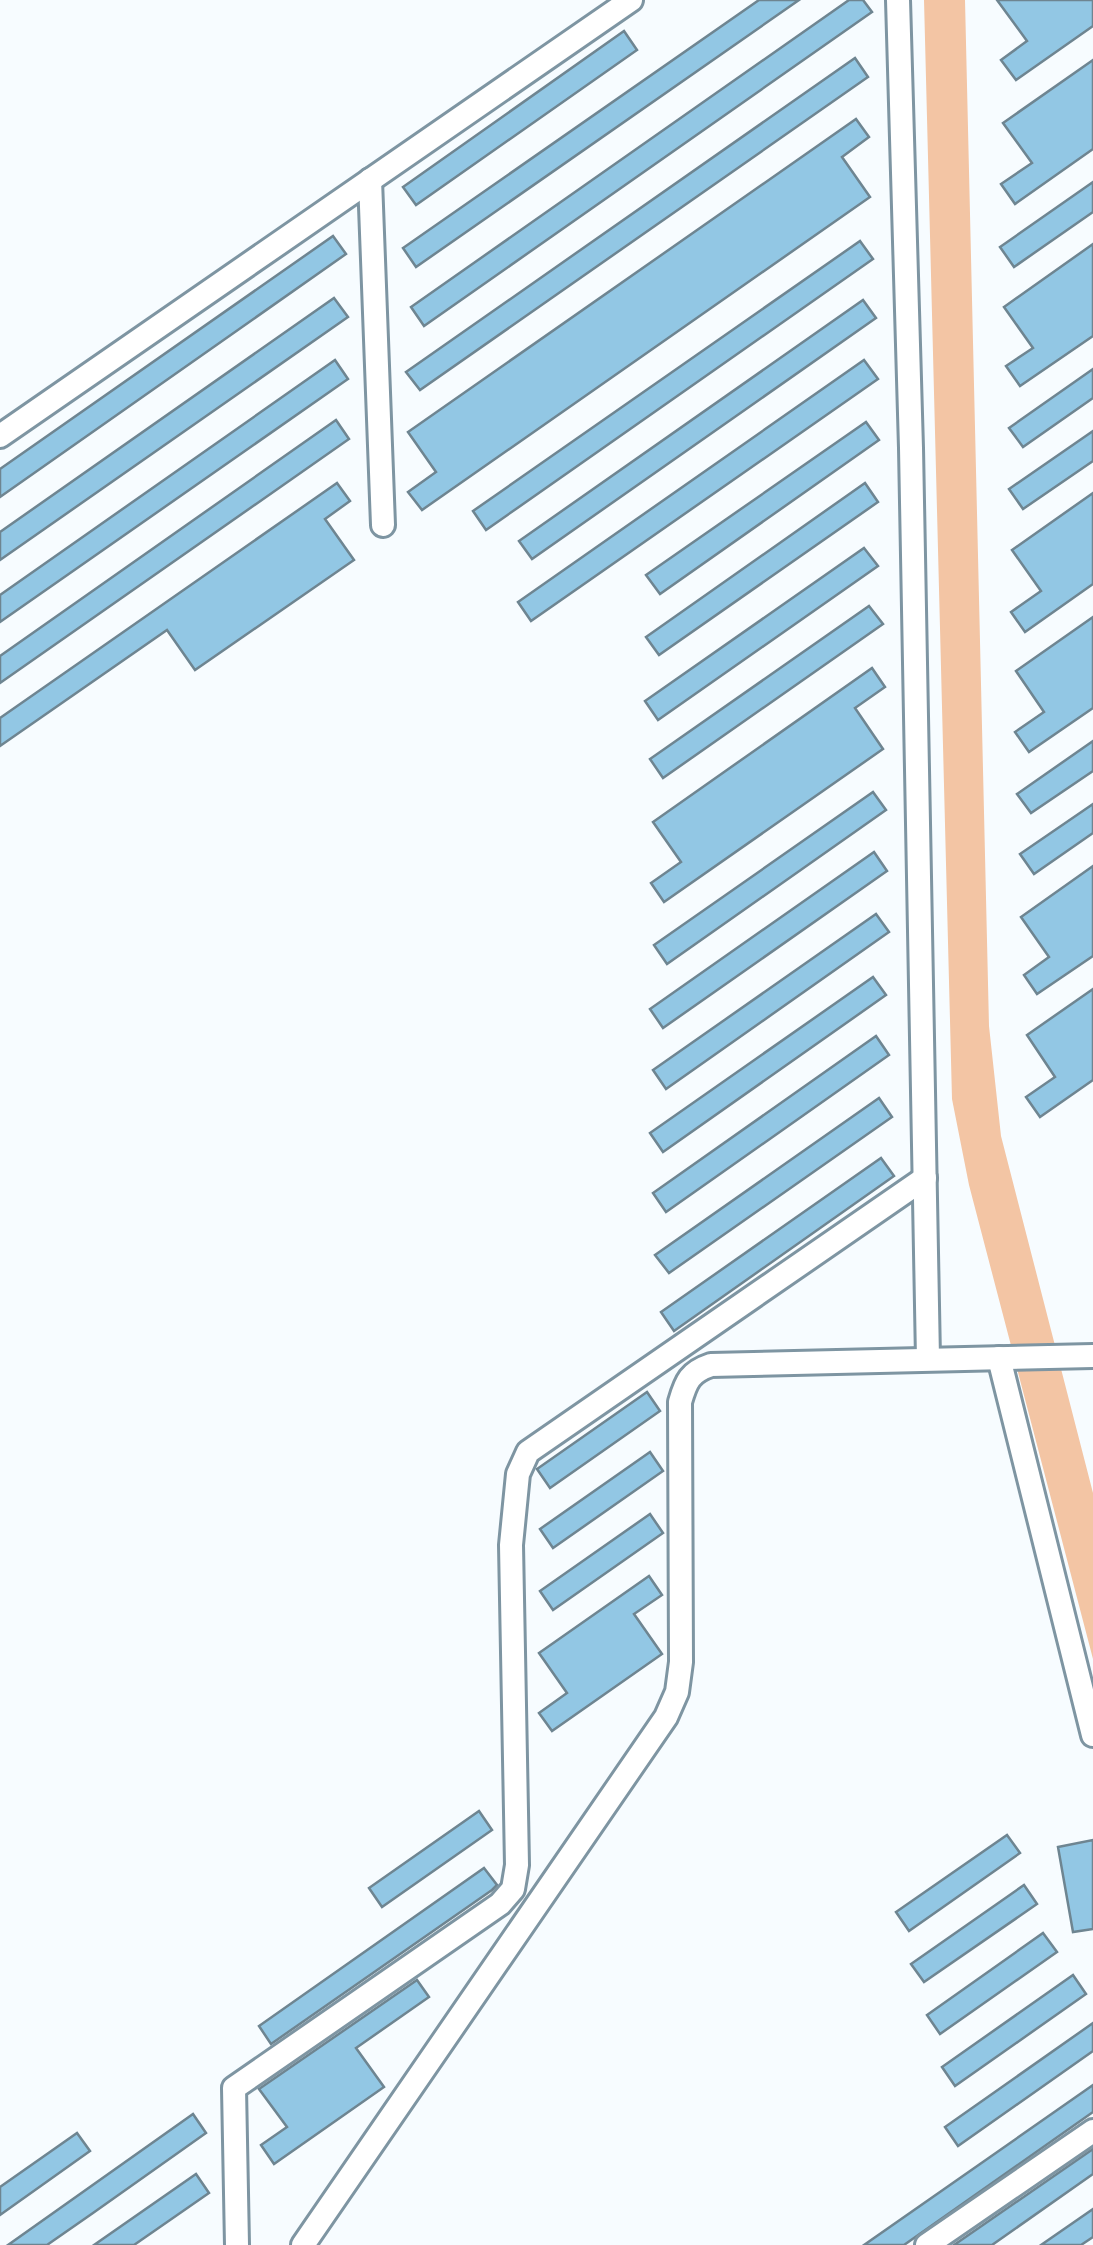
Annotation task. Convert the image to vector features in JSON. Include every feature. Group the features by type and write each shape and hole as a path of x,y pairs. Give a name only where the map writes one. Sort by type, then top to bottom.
{"lane":[{"path":"0,436 631,0"},
{"path":"898,0 911,448 928,1359"},
{"path":"370,180 383,525"},
{"path":"236,2245 234,2088 500,1904 513,1888 517,1865 511,1545 518,1474 528,1452 925,1178"},
{"path":"303,2245 666,1718 677,1692 681,1662 680,1402 685,1382 695,1370 712,1365 1093,1356"},
{"path":"1006,1358 1093,1735"},
{"path":"927,2245 1093,2131"}],"shaded area":[{"path":"924,0 965,0 989,1026 1001,1136 1093,1493 1093,1659 969,1185 952,1099"}],"building":[{"path":"759,0 799,0 416,267 403,248"},
{"path":"849,0 863,0 872,12 424,326 411,307"},
{"path":"997,0 1093,0 1093,26 1016,80 1001,60 1027,41"},
{"path":"624,31 637,50 416,205 403,187"},
{"path":"855,58 868,77 420,390 406,372"},
{"path":"1093,60 1093,149 1015,204 1001,184 1032,163 1003,123"},
{"path":"856,119 869,137 842,157 870,197 422,510 408,492 436,472 408,432"},
{"path":"1093,182 1093,212 1014,267 1000,247"},
{"path":"333,236 346,254 0,497 0,469"},
{"path":"860,241 873,259 486,530 473,511"},
{"path":"1093,244 1093,336 1020,386 1006,366 1033,348 1004,307"},
{"path":"334,298 348,317 0,560 0,532"},
{"path":"863,300 876,318 532,559 519,541"},
{"path":"335,360 348,379 0,622 0,595"},
{"path":"864,360 878,379 531,621 518,602"},
{"path":"1093,369 1093,398 1023,447 1009,428"},
{"path":"336,420 349,439 0,683 0,656"},
{"path":"866,422 879,440 660,594 646,575"},
{"path":"1093,431 1093,461 1023,509 1009,489"},
{"path":"337,483 350,501 325,519 354,560 195,670 167,630 0,746 0,718"},
{"path":"865,483 878,502 659,655 646,637"},
{"path":"1093,493 1093,584 1025,632 1011,612 1041,591 1012,550"},
{"path":"864,548 878,566 658,720 645,701"},
{"path":"869,606 883,624 663,778 650,759"},
{"path":"1093,617 1093,708 1029,752 1015,732 1044,712 1016,671"},
{"path":"872,668 885,687 855,708 883,749 664,902 651,883 681,862 653,822"},
{"path":"1093,741 1093,771 1031,813 1017,794"},
{"path":"873,792 886,810 667,964 654,945"},
{"path":"1093,804 1093,833 1034,874 1020,854"},
{"path":"874,852 887,871 663,1028 650,1009"},
{"path":"1093,866 1093,956 1037,994 1024,975 1049,957 1021,917"},
{"path":"876,914 889,932 666,1089 653,1070"},
{"path":"873,977 886,995 663,1152 650,1133"},
{"path":"1093,989 1093,1080 1040,1117 1026,1097 1055,1077 1027,1035"},
{"path":"876,1036 889,1055 666,1212 653,1193"},
{"path":"879,1098 892,1117 669,1273 655,1255"},
{"path":"881,1158 894,1176 674,1331 661,1312"},
{"path":"647,1392 660,1411 550,1488 537,1469"},
{"path":"650,1452 663,1471 553,1548 540,1529"},
{"path":"650,1514 663,1533 553,1610 540,1591"},
{"path":"649,1576 662,1595 634,1614 662,1654 552,1731 539,1713 567,1693 539,1653"},
{"path":"479,1811 492,1830 382,1907 369,1888"},
{"path":"1007,1835 1020,1853 909,1931 896,1912"},
{"path":"1093,1840 1093,1929 1073,1932 1058,1847"},
{"path":"484,1868 497,1885 492,1890 271,2044 259,2026"},
{"path":"1024,1885 1037,1904 924,1982 911,1964"},
{"path":"1043,1933 1057,1952 940,2034 927,2015"},
{"path":"1073,1975 1086,1994 955,2086 942,2067"},
{"path":"417,1980 429,1997 356,2048 384,2087 274,2164 261,2145 287,2127 259,2089"},
{"path":"1093,2023 1093,2051 958,2146 945,2127"},
{"path":"1093,2085 1093,2112 904,2245 864,2245"},
{"path":"193,2114 206,2133 47,2245 8,2245"},
{"path":"77,2133 90,2151 0,2215 0,2187"},
{"path":"1093,2149 1093,2174 992,2245 954,2245"},
{"path":"196,2174 209,2193 134,2245 94,2245"},
{"path":"1093,2209 1093,2237 1081,2245 1041,2245"}]}
